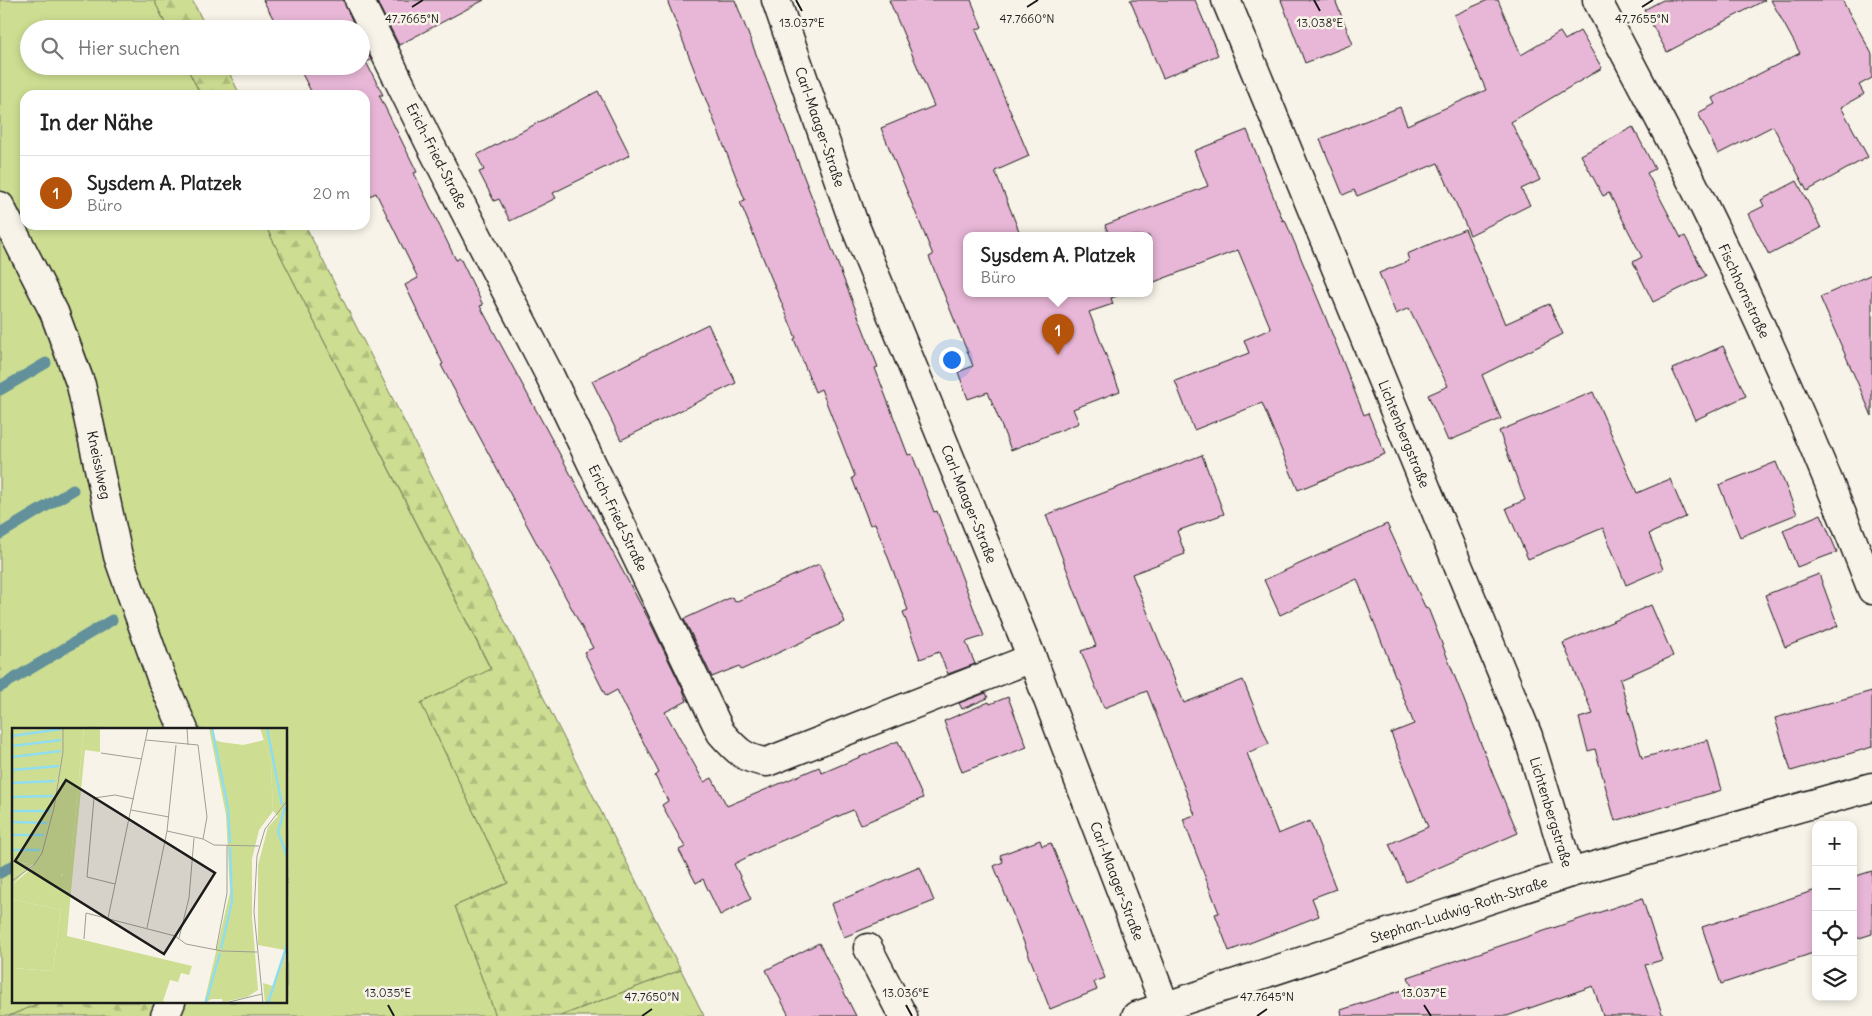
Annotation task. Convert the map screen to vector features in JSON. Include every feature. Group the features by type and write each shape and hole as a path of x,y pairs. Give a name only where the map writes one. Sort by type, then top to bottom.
{"street":[{"name":"Erich-Fried-Straße","path":"359,0 369,20"},
{"name":"Carl-Maager-Straße","path":"776,0 853,221 1032,658 1165,1006"},
{"name":"Lichtenbergstraße","path":"1226,0 1528,736 1570,873"},
{"name":"Fischhornstraße","path":"1597,0 1702,202 1778,364 1844,518 1872,590"},
{"name":"Erich-Fried-Straße","path":"370,22 430,144 548,372 721,733 736,751 752,761 767,762 1032,658"},
{"name":"Kneisslweg","path":"0,206 54,312 81,385 118,556 162,680 183,728"},
{"name":"Stephan-Ludwig-Roth-Straße","path":"1136,1016 1570,873 1872,787"},
{"path":"868,948 903,1016"},
{"path":"165,1016 170,1004"}],"green space":[{"path":"0,0 154,0 164,20 20,20 20,75 191,75 198,90 20,90 20,230 268,230 491,670 421,703 508,883 455,906 496,1016 178,1016 181,1004 288,1004 288,728 12,728 12,1004 37,1004 9,1016 0,1016"},
{"path":"154,0 192,0 202,20 164,20"},
{"path":"191,75 230,75 238,90 198,90"},
{"path":"268,230 308,230 681,970 560,1016 496,1016 455,906 508,883 421,703 491,669"},
{"path":"681,970 704,1016 560,1016"},
{"path":"37,1004 181,1004 178,1016 9,1016"}],"building":[{"path":"263,0 344,0 352,20 274,20"},
{"path":"376,0 484,0 399,45"},
{"path":"667,0 735,0 878,367 875,368 908,455 912,454 934,512 937,511 984,636 966,642 975,664 948,674 939,652 920,659 903,612 908,610 875,523 870,525 852,478 855,476 821,389 815,392 794,339 796,338 740,202 745,200"},
{"path":"889,0 971,0 982,27 976,30 1029,156 995,171 1019,232 963,232 963,297 1114,297 1111,298 1113,304 1089,312 1120,391 1073,409 1079,423 1011,450 988,392 968,399 958,372 973,366 929,257 933,255 881,128 934,106"},
{"path":"1130,0 1195,0 1218,55 1163,78"},
{"path":"1281,0 1335,0 1353,44 1305,63"},
{"path":"1488,0 1498,0 1521,55 1560,32 1565,40 1580,31 1602,68 1511,122 1540,180 1521,189 1530,205 1470,235 1438,163 1357,196 1354,190 1343,195 1320,139 1400,107 1407,125 1486,90 1454,15"},
{"path":"1663,0 1765,0 1667,52 1644,10"},
{"path":"1771,0 1842,0 1872,54 1872,78 1859,85 1864,94 1841,107 1868,157 1807,191 1773,126 1718,154 1698,113 1715,104 1712,98 1800,53"},
{"path":"370,70 383,95 379,95 417,172 414,173 456,260 460,258 483,305 480,306 648,618 683,690 687,701 665,712 704,782 712,778 727,806 819,767 822,773 898,741 923,798 860,825 853,810 767,847 734,864 751,899 720,915 703,879 696,883 679,850 685,847 662,805 668,801 655,776 659,773 617,690 606,696 584,652 593,648 441,365 443,364 405,285 418,278 376,193 370,196 370,90 310,90 303,75 370,75"},
{"path":"598,91 630,155 553,193 556,198 510,221 499,199 494,201 479,172 484,170 477,155"},
{"path":"1633,127 1655,169 1647,173 1681,238 1685,236 1706,276 1653,302 1633,262 1642,257 1609,193 1603,196 1581,155"},
{"path":"1247,130 1283,221 1285,220 1323,311 1364,415 1368,413 1385,454 1298,490 1262,403 1194,430 1175,381 1249,353 1244,340 1271,329 1238,250 1153,282 1153,232 1108,232 1105,225 1208,186 1194,151"},
{"path":"1797,181 1821,228 1769,255 1748,214 1764,206 1761,200"},
{"path":"1465,229 1505,324 1549,304 1563,334 1482,375 1501,419 1448,441 1428,395 1448,386 1409,308 1396,314 1379,273 1409,261 1407,254"},
{"path":"1872,274 1872,416 1820,297"},
{"path":"708,324 736,383 621,440 592,381"},
{"path":"1723,346 1746,396 1695,420 1672,369"},
{"path":"1593,392 1637,493 1670,479 1686,517 1649,534 1663,569 1626,585 1603,528 1528,559 1506,508 1525,500 1499,431"},
{"path":"1202,455 1224,514 1177,531 1185,554 1132,574 1184,703 1243,680 1269,744 1247,753 1278,834 1310,821 1336,889 1312,898 1319,916 1229,951 1215,914 1219,913 1183,819 1195,815 1147,691 1104,708 1081,651 1096,646 1046,515"},
{"path":"1776,462 1797,514 1740,537 1719,485"},
{"path":"1821,514 1837,552 1797,567 1783,530"},
{"path":"1387,524 1426,609 1428,608 1518,833 1406,882 1389,844 1428,827 1391,733 1414,724 1357,579 1280,615 1264,580"},
{"path":"819,564 845,622 741,670 739,666 712,677 684,619 732,597 735,602"},
{"path":"1819,574 1838,626 1785,647 1765,595"},
{"path":"1651,605 1673,656 1620,679 1642,758 1708,740 1722,790 1615,821 1595,749 1588,751 1579,718 1593,714 1563,643"},
{"path":"1872,691 1872,747 1791,771 1775,718"},
{"path":"986,693 988,698 962,709 959,703"},
{"path":"1008,697 1027,747 962,772 944,721 989,702 990,704"},
{"path":"1040,840 1042,846 1051,843 1105,978 1094,982 1097,990 1050,1009 994,866 1003,862 1000,855"},
{"path":"920,867 934,901 844,937 831,904"},
{"path":"1872,871 1872,934 1857,939 1857,911 1857,876"},
{"path":"1812,891 1812,953 1721,984 1702,927"},
{"path":"1642,898 1662,960 1645,965 1663,1016 1603,1016 1593,986 1507,1016 1342,1016 1341,1010 1412,987 1408,977"},
{"path":"819,943 856,1016 789,1016 766,970"}],"waterway":[{"path":"0,390 46,363"},
{"path":"0,534 73,490"},
{"path":"0,687 112,620"},
{"path":"0,873 12,866"}],"place":[{"name":"Sysdem A. Platzek","path":"1058,355"}]}
